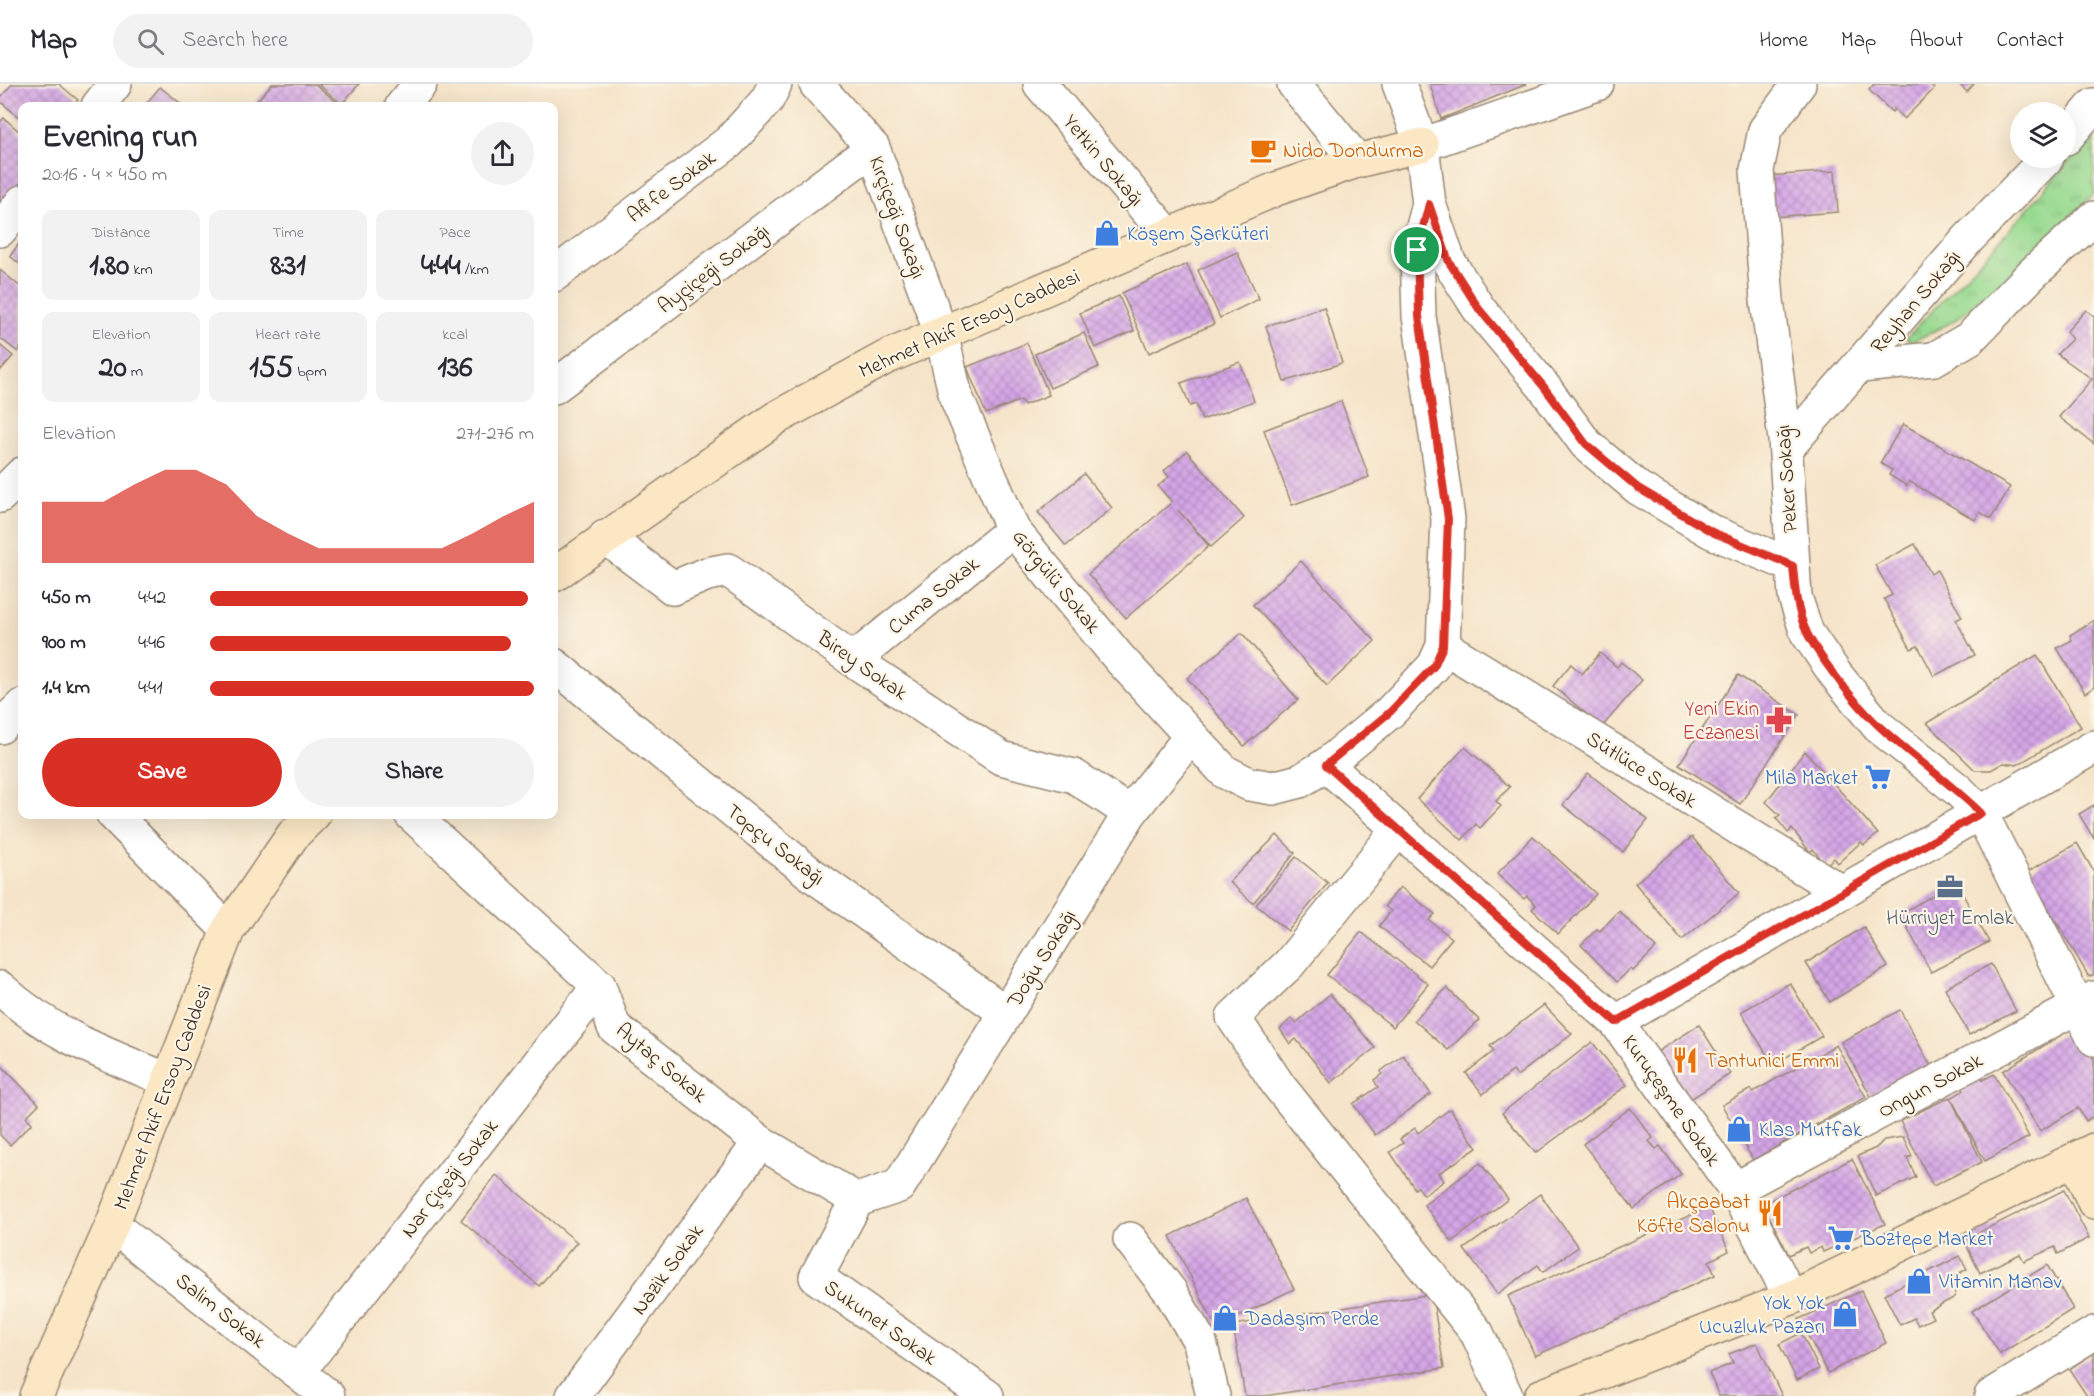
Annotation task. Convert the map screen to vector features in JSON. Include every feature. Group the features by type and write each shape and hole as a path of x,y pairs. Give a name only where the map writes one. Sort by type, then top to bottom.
{"street":[{"path":"101,102 116,84"},
{"path":"405,102 420,84"},
{"name":"Afife Sokak","path":"558,272 729,142 766,100 775,84"},
{"name":"Kırçiçeği Sokağı","path":"816,84 873,148 941,333"},
{"name":"Yetkin Sokağı","path":"1040,84 1168,236"},
{"path":"1294,84 1357,161"},
{"path":"1399,84 1422,145 1429,204 1449,262 1473,300 1586,444 1638,488 1712,532 1793,566"},
{"path":"1422,145 1597,84"},
{"name":"Peker Sokağı","path":"1784,91 1765,130 1757,170 1768,310 1786,449 1796,597 1807,633 1836,675 1878,726 1958,790 1981,813 2085,1003 2094,1039"},
{"path":"2076,126 2094,105"},
{"name":"Mehmet Akif Ersoy Caddesi","path":"558,572 776,418 885,358 1275,189 1357,161 1422,145"},
{"name":"Ayçiçeği Sokağı","path":"558,384 873,148"},
{"name":"Reyhan Sokağı","path":"1786,449 1968,239 2037,168"},
{"path":"1429,204 1417,250 1419,316 1448,519 1443,646"},
{"path":"0,230 18,207"},
{"path":"1860,366 1934,359 1970,338 2034,272 2094,218"},
{"name":"Görgülü Sokak","path":"941,333 956,397 1013,530 1119,658 1225,772 1249,783 1273,788 1300,781 1326,765 1390,712 1434,666 1443,646"},
{"path":"0,496 18,478"},
{"name":"Cuma Sokak","path":"853,660 1013,530"},
{"name":"Birey Sokak","path":"605,537 673,588 707,574 728,570 853,660 1001,758 1074,776 1130,813"},
{"name":"Sütlüce Sokak","path":"1443,646 1842,892"},
{"name":"Topçu Sokağı","path":"558,668 811,874 1006,1013"},
{"name":"Doğu Sokağı","path":"857,1200 899,1186 1130,813 1191,735"},
{"path":"1616,1022 2094,747"},
{"name":"Kuruçeşme Sokak","path":"1326,765 1616,1022 1735,1189 1791,1298"},
{"path":"118,819 228,930"},
{"name":"Mehmet Akif Ersoy Caddesi","path":"36,1396 112,1226 228,930 293,835 309,819"},
{"name":"Aytaç Sokak","path":"416,819 599,986 614,1027 760,1142 857,1200"},
{"path":"1398,830 1289,964 1233,1017 1279,1086 1477,1333 1506,1396"},
{"name":"Nar Çiçeği Sokak","path":"299,1371 599,986"},
{"path":"0,988 26,1012 73,1040 168,1080"},
{"name":"Ongun Sokak","path":"1735,1189 2085,1003"},
{"name":"Nazik Sokak","path":"573,1396 760,1142"},
{"path":"1540,1396 1791,1298 2084,1155 2094,1202"},
{"name":"Sukunet Sokak","path":"857,1200 816,1277 987,1396"},
{"name":"Salim Sokak","path":"112,1226 328,1396"},
{"path":"1130,1239 1170,1291 1200,1342 1213,1396"},
{"path":"1991,1396 2094,1333"}],"green space":[{"path":"2094,132 2094,194 1996,287 1952,322 1912,342 1906,338 1996,245 2063,168 2076,168 2076,153"}],"building":[{"path":"12,84 59,84 78,100 76,102 18,102 18,117 0,101"},
{"path":"272,84 315,84 336,102 256,102"},
{"path":"318,84 359,84 344,102 340,102"},
{"path":"1430,84 1527,84 1441,119"},
{"path":"1874,84 1929,84 1934,89 1904,119 1894,109 1892,112 1869,90"},
{"path":"1959,84 1974,84 1967,92"},
{"path":"160,87 179,102 147,102"},
{"path":"4,118 18,130 18,186 0,207 0,122"},
{"path":"1835,171 1838,212 1770,217 1768,176"},
{"path":"18,245 18,263 10,256"},
{"path":"1237,252 1259,299 1220,318 1198,270"},
{"path":"1187,264 1214,324 1149,353 1122,293"},
{"path":"0,270 18,285 18,352 0,338"},
{"path":"1119,296 1134,331 1095,348 1080,313"},
{"path":"1324,307 1342,363 1284,382 1266,326"},
{"path":"2086,310 2094,316 2094,444 2059,417 2092,379 2057,354 2072,339 2066,332"},
{"path":"1084,333 1099,367 1050,388 1035,354"},
{"path":"1027,343 1049,395 1024,405 1021,400 986,414 967,367"},
{"path":"0,345 13,356 0,371"},
{"path":"1240,362 1254,401 1202,420 1196,404 1190,406 1181,383"},
{"path":"1341,401 1369,477 1292,505 1264,430"},
{"path":"1903,424 2010,487 1991,519 1980,512 1975,520 1909,481 1907,486 1889,475 1892,470 1880,463"},
{"path":"1187,451 1244,518 1211,547 1178,510 1209,546 1126,618 1088,574 1172,502 1158,486 1169,477 1164,471"},
{"path":"1084,474 1112,508 1066,546 1038,512"},
{"path":"1915,544 1931,574 1937,570 1962,617 1956,620 1975,655 1934,676 1918,646 1911,649 1884,599 1892,595 1875,565"},
{"path":"1301,561 1375,641 1327,686 1253,605"},
{"path":"2094,620 2094,687 2085,693 2057,648 2072,640 2070,635"},
{"path":"1242,633 1298,700 1244,746 1187,678"},
{"path":"1600,653 1617,667 1621,662 1642,680 1602,727 1553,686 1571,664 1582,674"},
{"path":"2037,655 2081,727 2017,765 2003,763 1991,770 1975,770 1927,723"},
{"path":"1738,675 1799,715 1740,804 1679,764"},
{"path":"1465,747 1510,787 1496,801 1501,806 1480,828 1476,824 1462,840 1417,799"},
{"path":"1805,751 1878,834 1864,845 1861,842 1838,863 1834,858 1826,865 1813,849 1810,852 1792,829 1788,833 1776,818 1780,815 1766,802"},
{"path":"1588,773 1648,820 1623,852 1563,805"},
{"path":"2094,805 2094,839 2079,814"},
{"path":"1277,835 1295,853 1253,903 1229,882"},
{"path":"1533,836 1596,894 1558,934 1532,909 1536,905 1527,896 1524,899 1497,874"},
{"path":"1692,837 1739,893 1682,940 1635,883"},
{"path":"2077,843 2094,872 2094,974 2089,977 2027,872"},
{"path":"1296,857 1328,883 1288,931 1256,905"},
{"path":"1956,882 1989,942 1931,972 1900,914"},
{"path":"1400,887 1435,914 1429,920 1452,938 1429,966 1379,926 1391,911 1385,906"},
{"path":"1619,911 1656,948 1633,971 1630,969 1617,982 1581,945 1597,929 1600,931"},
{"path":"1864,927 1888,967 1830,1002 1806,963"},
{"path":"1361,932 1428,984 1393,1027 1327,975"},
{"path":"1991,964 2016,1011 1969,1035 1945,988"},
{"path":"1790,983 1822,1036 1773,1065 1741,1012"},
{"path":"1447,988 1479,1020 1448,1050 1414,1020"},
{"path":"1330,994 1375,1048 1331,1083 1296,1039 1290,1044 1280,1029 1292,1018 1296,1023"},
{"path":"1544,1005 1572,1034 1517,1076 1513,1071 1483,1094 1466,1073 1494,1051 1490,1046"},
{"path":"1900,1010 1933,1070 1873,1100 1841,1042"},
{"path":"1699,1025 1730,1074 1689,1100 1657,1052"},
{"path":"2074,1027 2094,1059 2094,1116 2086,1121 2078,1108 2040,1131 2003,1071"},
{"path":"1592,1042 1627,1085 1536,1153 1502,1113"},
{"path":"1836,1045 1866,1097 1753,1160 1722,1105 1751,1089 1753,1092"},
{"path":"1403,1055 1431,1094 1375,1135 1353,1104 1378,1087 1374,1080 1382,1074 1381,1071"},
{"path":"0,1064 39,1104 26,1117 32,1123 10,1145 0,1135"},
{"path":"1994,1074 2029,1137 1985,1161 1951,1098 1964,1090 1962,1087 1981,1076 1983,1080"},
{"path":"1950,1097 1982,1162 1933,1186 1900,1121"},
{"path":"1630,1108 1653,1138 1649,1141 1656,1149 1660,1146 1681,1174 1634,1209 1583,1144"},
{"path":"1450,1109 1477,1148 1439,1173 1444,1181 1424,1195 1418,1187 1415,1189 1390,1152 1403,1143 1400,1139 1415,1128 1418,1133"},
{"path":"1903,1137 1912,1156 1907,1158 1916,1177 1876,1196 1858,1156 1876,1148 1884,1140"},
{"path":"1852,1159 1885,1224 1823,1252 1821,1247 1809,1253 1806,1247 1789,1255 1763,1204"},
{"path":"1480,1163 1508,1199 1452,1242 1424,1205"},
{"path":"496,1175 577,1242 539,1286 461,1220"},
{"path":"2064,1190 2089,1238 2058,1254 2055,1247 2024,1261 2020,1254 1980,1273 1964,1240"},
{"path":"1540,1194 1578,1247 1543,1272 1538,1265 1497,1294 1464,1249"},
{"path":"1246,1198 1294,1289 1216,1327 1170,1236"},
{"path":"1709,1207 1729,1251 1709,1261 1715,1275 1535,1356 1508,1296"},
{"path":"1960,1256 1967,1269 1954,1276 1955,1297 1929,1311 1933,1318 1918,1325 1914,1318 1900,1325 1884,1294"},
{"path":"2047,1265 2073,1309 2000,1354 1972,1311"},
{"path":"1861,1291 1886,1343 1828,1373 1799,1319"},
{"path":"1432,1294 1444,1368 1264,1396 1245,1396 1233,1325"},
{"path":"1801,1333 1819,1369 1797,1380 1779,1344"},
{"path":"1757,1343 1782,1396 1719,1396 1709,1373 1733,1363 1729,1354"},
{"path":"2094,1353 2094,1396 2087,1396 2069,1369"}],"place":[{"name":"Nido Dondurma","path":"1263,150"},
{"name":"Köşem Şarküteri","path":"1107,233"},
{"name":"Yeni Ekin Eczanesi","path":"1779,720"},
{"name":"Mila Market","path":"1878,777"},
{"name":"Hürriyet Emlak","path":"1950,887"},
{"name":"Tantunici Emmi","path":"1685,1060"},
{"name":"Klas Mutfak","path":"1739,1129"},
{"name":"Akçaabat Köfte Salonu","path":"1770,1213"},
{"name":"Boztepe Market","path":"1841,1238"},
{"name":"Vitamin Manav","path":"1919,1281"},
{"name":"Yok Yok Ucuzluk Pazarı","path":"1845,1314"},
{"name":"Dadaşım Perde","path":"1225,1318"}],"route":[{"path":"1429,204 1449,262 1479,309 1544,387 1586,444 1638,488 1712,532 1793,566 1796,597 1807,633 1836,675 1878,726 1958,790 1981,813 1616,1022 1326,765 1390,712 1434,666 1443,646 1448,519 1419,316 1417,250 1429,204"}]}
